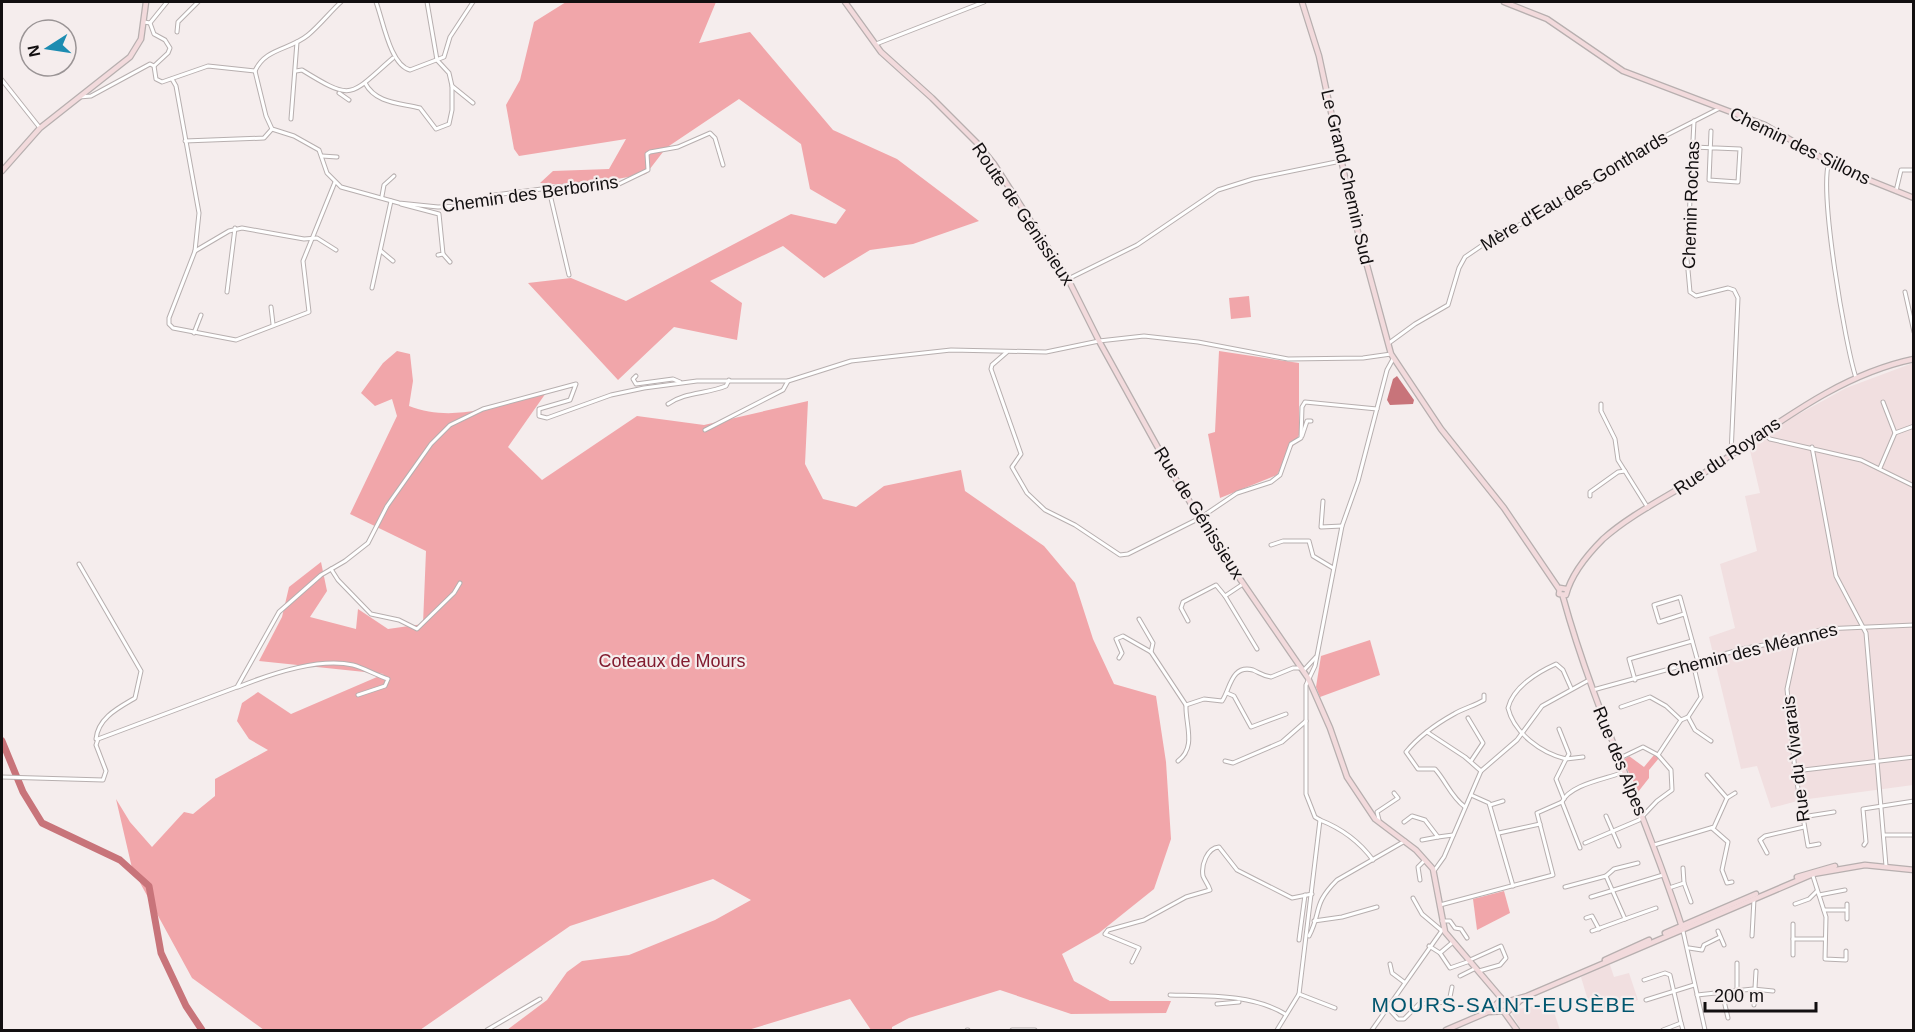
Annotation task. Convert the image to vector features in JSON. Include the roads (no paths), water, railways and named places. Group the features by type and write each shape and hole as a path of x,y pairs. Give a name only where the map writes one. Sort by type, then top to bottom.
{"street":[{"path":"146,2 147,23 154,34 170,46 168,53 154,66"},
{"path":"2,171 4,164 40,128 130,57 147,23 166,2"},
{"path":"177,32 178,22 198,2"},
{"path":"334,2 340,2"},
{"path":"172,80 176,86 199,213 195,251 172,308 170,325 194,333 236,340 309,312 303,268 312,238 335,182 327,173 322,156 310,144 272,129 266,116 255,71 267,54 297,42 340,2"},
{"path":"376,2 394,57 399,66 410,70 444,57 450,37 472,2"},
{"path":"365,83 374,93 390,103 420,108 436,129 449,124 452,110 452,86 449,74 437,60 427,2"},
{"name":"Route de Génissieux","path":"844,2 874,45 932,98 988,156 1068,279 1099,341"},
{"path":"874,45 984,2"},
{"name":"Le Grand Chemin Sud","path":"1302,2 1319,56 1352,210 1394,357"},
{"name":"Chemin des Sillons","path":"1504,2 1547,19 1623,71 1780,132 1829,162 1914,198"},
{"path":"291,119 297,42"},
{"path":"338,92 356,90 394,57"},
{"path":"77,98 92,96 146,65 154,66"},
{"path":"154,66 156,79 162,82 208,66 255,71"},
{"path":"296,70 302,70 349,100"},
{"path":"2,80 40,128"},
{"path":"452,86 472,103"},
{"name":"Mère d'Eau des Gonthards","path":"1388,342 1448,305 1459,268 1465,257 1487,242 1551,208 1657,140 1720,108"},
{"name":"Chemin Rochas","path":"1694,121 1687,259 1690,292 1696,296 1728,288 1734,290 1738,298 1732,455"},
{"path":"185,141 264,138 272,129"},
{"path":"1693,147 1711,147 1740,149 1738,182 1709,180 1711,147 1712,131"},
{"name":"Chemin des Berborins","path":"335,182 355,192 391,201 438,207 460,206 495,195 581,184 616,185 644,174 648,170 646,154 678,147 710,133 715,138 723,165"},
{"path":"322,156 337,157"},
{"path":"1068,279 1137,245 1218,190 1253,179 1341,161"},
{"path":"1829,162 1827,173 1830,225 1856,378"},
{"path":"1896,190 1900,170 1914,170"},
{"path":"382,197 384,185 394,176"},
{"path":"549,189 569,275"},
{"path":"372,288 391,201"},
{"path":"399,202 417,210 439,214 443,254 450,262"},
{"path":"195,251 235,228 312,238 327,242 336,250"},
{"path":"227,292 235,228"},
{"path":"381,250 393,261"},
{"path":"438,255 443,254"},
{"path":"1905,292 1914,332"},
{"path":"271,307 273,324"},
{"path":"194,333 201,315"},
{"path":"237,687 279,612 316,578 368,543 383,513 431,444 455,421 483,409 568,388 575,384 577,389 570,400 539,410 539,416 547,418 611,395 681,383 729,380 788,381 823,368 859,360 951,350 1046,352 1099,341 1155,337 1198,342 1288,359 1394,357"},
{"name":"Rue de Génissieux","path":"1099,341 1200,518 1308,678 1330,728 1343,769 1375,819 1405,841 1434,871"},
{"path":"1007,352 992,365 991,369 1021,454 1012,470 1027,493 1045,510 1075,525 1120,555 1128,554 1200,518 1237,493 1271,482 1280,475 1291,444 1301,438 1307,421 1311,421"},
{"path":"1373,860 1363,846 1349,835 1315,817 1306,794 1306,721 1308,678 1316,666 1342,526 1358,481 1387,370 1394,357"},
{"path":"1394,357 1442,429 1504,508 1558,589 1566,589"},
{"name":"Rue du Royans","path":"1563,597 1567,594 1566,589 1584,561 1619,526 1732,455 1802,407 1856,378 1914,359"},
{"path":"636,376 633,379 636,384 673,379 681,383"},
{"path":"668,404 679,396 716,390 726,386 729,380"},
{"path":"705,430 783,390 788,381"},
{"path":"1301,438 1302,407 1305,402 1377,409"},
{"path":"1880,468 1895,433 1883,402"},
{"path":"1601,404 1601,411 1615,440 1618,460 1648,508"},
{"path":"1895,433 1914,426"},
{"path":"1764,434 1770,440 1812,447 1880,468 1914,486"},
{"path":"1812,447 1835,572 1864,626 1886,865"},
{"path":"1590,496 1590,492 1618,472 1625,471"},
{"path":"1323,501 1321,527 1342,526"},
{"path":"1271,545 1283,541 1309,541 1313,556 1333,568"},
{"path":"2,777 14,776 41,780 103,780 106,771 96,741 97,731 110,713 135,698 141,671 79,564"},
{"path":"332,569 339,580 371,614 399,620 417,629 454,593 460,583"},
{"path":"1225,596 1243,584"},
{"path":"1188,621 1182,608 1183,602 1216,585 1257,649"},
{"name":"Rue des Alpes","path":"1558,589 1558,594 1563,597 1589,680 1665,875 1682,928"},
{"path":"1658,755 1681,720 1688,717 1701,694 1692,641 1680,597 1654,605 1659,622 1684,614"},
{"path":"1139,619 1153,643 1151,652"},
{"name":"Chemin des Méannes","path":"1593,690 1746,648 1798,638 1823,628 1914,625"},
{"path":"1119,658 1122,653 1117,643 1119,636 1151,652 1186,705 1189,738 1187,748 1178,761"},
{"name":"Rue du Vivarais","path":"1798,638 1787,689 1795,771 1808,846 1819,843"},
{"path":"1635,680 1629,659 1692,641"},
{"path":"1186,705 1204,699 1219,702 1227,693 1230,680 1240,672 1250,669 1271,677 1288,670 1302,670 1317,656"},
{"path":"1288,670 1294,657"},
{"path":"1570,688 1560,665 1556,664 1534,675 1509,704 1511,717 1521,734 1556,756 1566,759 1583,757"},
{"path":"96,741 274,673 319,665 351,665 388,679 384,686 358,695"},
{"path":"1372,1030 1442,930 1434,871 1439,868 1481,771 1511,746 1542,706 1570,688 1589,680"},
{"path":"1227,693 1234,696 1251,727 1286,714"},
{"path":"1465,807 1448,790 1444,778 1435,769 1418,769 1407,756 1407,751 1426,732 1454,714 1484,700 1484,695"},
{"path":"1621,707 1650,697 1666,706 1681,720"},
{"path":"1688,717 1695,730 1711,741"},
{"path":"1468,718 1483,743 1471,762"},
{"path":"1225,761 1233,764 1282,742 1306,721"},
{"path":"1559,729 1569,754 1556,779 1580,848"},
{"path":"1426,732 1481,771"},
{"path":"1585,843 1643,817 1674,787 1671,770 1658,755 1643,747 1619,759"},
{"path":"1795,771 1914,757"},
{"path":"1440,905 1553,875 1537,813 1563,800 1577,789 1624,772"},
{"path":"1707,775 1727,798"},
{"path":"1381,824 1376,813 1398,798 1394,793"},
{"path":"1654,845 1712,828 1718,822 1727,798 1735,793"},
{"path":"1471,795 1490,806 1513,886"},
{"path":"1490,806 1503,801"},
{"path":"1864,845 1866,842 1863,809 1914,801"},
{"path":"1802,817 1834,812"},
{"path":"1404,822 1412,816 1425,820 1438,837"},
{"path":"1606,816 1619,846"},
{"path":"1277,1030 1299,994 1308,937 1320,820"},
{"path":"1498,833 1540,824"},
{"path":"1767,853 1760,840 1765,836 1804,827"},
{"path":"1712,828 1728,842 1722,870 1727,883 1732,882"},
{"path":"1422,840 1454,835"},
{"path":"1884,835 1914,835"},
{"path":"1308,937 1320,900 1337,880 1405,841"},
{"path":"1132,962 1139,948 1105,934 1108,930 1144,920 1186,897 1210,890 1203,870 1209,853 1214,848 1219,848 1237,870 1292,898 1312,894"},
{"path":"1419,880 1418,867 1425,860"},
{"path":"1565,886 1606,876 1614,869 1638,863"},
{"path":"1446,1030 1488,1012 1507,1008 1527,996 1813,873 1855,863 1914,868"},
{"path":"1683,868 1684,883 1691,902"},
{"path":"1813,873 1824,910 1825,959 1846,960 1846,951"},
{"path":"1682,928 1813,873"},
{"path":"1591,897 1665,875"},
{"path":"1606,876 1625,919"},
{"path":"1669,888 1684,883"},
{"path":"1795,904 1818,893 1845,890"},
{"path":"1299,940 1305,896"},
{"path":"1413,898 1422,914 1442,930 1478,970 1500,1002 1507,1008 1517,1030"},
{"path":"1752,936 1754,898"},
{"path":"1846,919 1847,904"},
{"path":"1314,921 1342,917 1377,907"},
{"path":"1592,931 1656,908"},
{"path":"1824,910 1845,910"},
{"path":"1586,918 1592,916 1599,928"},
{"path":"1442,921 1450,921 1455,928 1461,928 1467,938"},
{"path":"1793,924 1793,956"},
{"path":"1682,928 1689,948 1694,985 1705,1030"},
{"path":"1718,931 1724,940 1724,945"},
{"path":"1689,948 1702,951 1704,945 1720,937"},
{"path":"1793,939 1825,939"},
{"path":"1440,953 1453,942"},
{"path":"1429,946 1440,953 1450,968 1501,946 1506,958 1500,965 1460,976"},
{"path":"1737,963 1737,990"},
{"path":"1390,964 1392,974 1404,982"},
{"path":"1754,1005 1756,971"},
{"path":"1644,980 1665,973 1670,975 1683,1030"},
{"path":"1646,1000 1694,985"},
{"path":"1387,1007 1398,1019 1404,1019 1419,1004 1449,1002 1452,987"},
{"path":"1697,995 1755,989 1773,991"},
{"path":"1722,992 1728,1018"},
{"path":"1299,994 1335,1008"},
{"path":"1170,995 1218,996 1244,1002"},
{"path":"487,1030 540,999"},
{"path":"1217,1004 1263,1002 1285,1014"},
{"path":"1500,1002 1507,1008"},
{"path":"1488,1012 1500,1002"},
{"path":"1663,1030 1681,1023"},
{"path":"1012,1030 1035,1030"}],"waterway":[{"path":"2,741 23,792 42,823 120,860 149,886 161,953 186,1006 202,1030"}],"district":[{"name":"MOURS-SAINT-EUSÈBE","path":"1504,1005"}],"park label":[{"name":"Coteaux de Mours","path":"672,661"}]}
